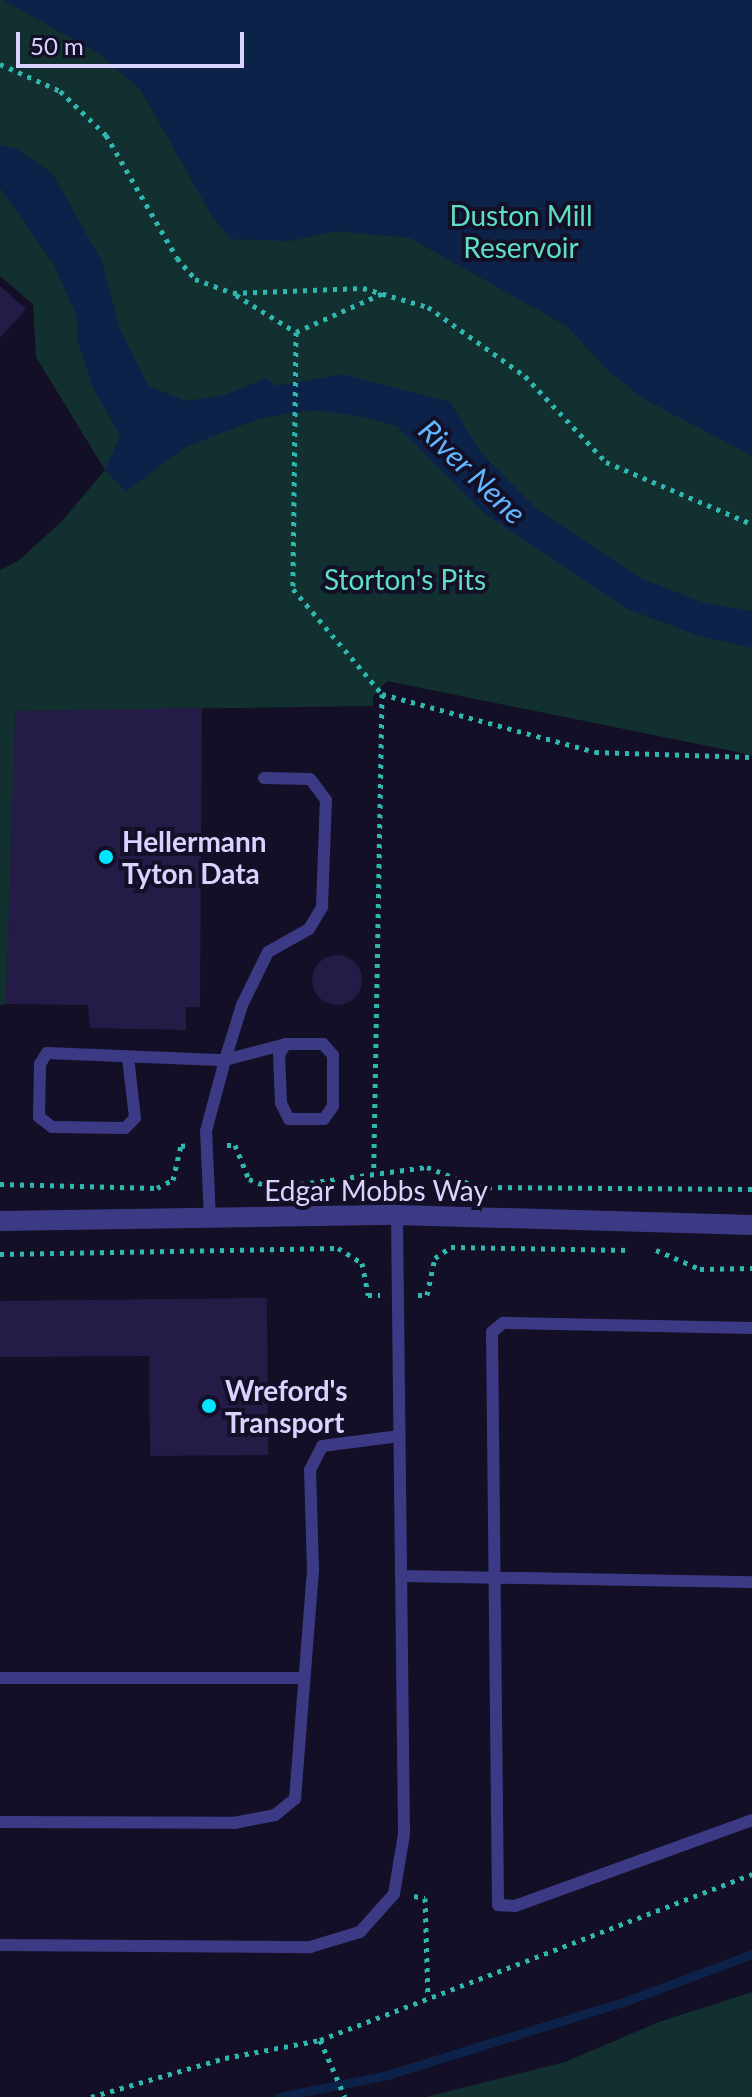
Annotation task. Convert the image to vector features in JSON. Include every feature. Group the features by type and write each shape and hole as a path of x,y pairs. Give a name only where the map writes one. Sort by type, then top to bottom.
{"street":[{"name":"Edgar Mobbs Way","path":"0,1221 397,1215 752,1225"}],"lane":[{"path":"210,1218 206,1131 242,1005 268,952 309,929 322,907 326,800 310,779 264,778"},
{"path":"128,1058 135,1118 125,1128 52,1127 39,1117 40,1064 47,1053 225,1060 286,1044 323,1044 333,1055 333,1106 324,1119 289,1119 281,1103 279,1054 286,1044"},
{"path":"0,1945 310,1947 360,1932 394,1894 404,1834 397,1215"},
{"path":"752,1328 495,1326 493,1578 498,1905 515,1906 752,1820"},
{"path":"0,1822 234,1823 275,1815 295,1799 313,1570 310,1470 322,1446 399,1436"},
{"path":"401,1576 752,1582"},
{"path":"0,1678 304,1678"}],"path":[{"path":"0,64 60,91 106,135 177,258 195,279 233,293 296,332"},
{"path":"233,293 363,288 386,292 428,307 525,376 606,462 752,524"},
{"path":"296,332 386,292"},
{"path":"296,332 293,589 382,694 595,752 752,757"},
{"path":"374,1173 382,694"},
{"path":"235,1145 249,1179 271,1188 427,1167 478,1187 752,1189"},
{"path":"0,1184 157,1188 178,1172 181,1146"},
{"path":"427,1295 435,1258 458,1246 660,1250 700,1269 752,1268"},
{"path":"0,1254 338,1248 362,1263 368,1295"},
{"path":"91,2097 225,2058 320,2040 752,1874"},
{"path":"394,1894 425,1898 428,1997"},
{"path":"320,2040 345,2097"}],"green space":[{"name":"Duston Mill Reservoir","path":"0,0 752,0 752,755 387,681 373,697 373,706 16,711 6,1004 0,1005 0,570 18,561 62,521 105,470 36,357 33,304 0,276"},
{"path":"752,1992 752,2097 426,2097 565,2062 659,2022"}],"water":[{"name":"Duston Mill Reservoir","path":"3,0 752,0 752,456 644,399 609,372 568,327 410,238 335,231 291,241 231,239 213,218 140,89 99,54"},
{"name":"River Nene","path":"0,145 15,148 53,174 102,262 120,329 148,386 186,401 225,395 267,378 277,386 342,374 450,402 481,453 537,509 640,578 705,603 752,611 752,648 699,636 627,609 484,513 397,426 360,416 315,410 261,418 187,446 126,491 105,470 120,435 93,388 77,340 77,317 54,265 0,188"}],"building":[{"path":"0,286 26,309 0,338"},
{"name":"Hellermann Tyton Data","path":"202,708 200,1007 186,1007 186,1030 90,1028 88,1005 6,1004 15,711"},
{"path":"337,955 355,962 362,980 355,998 337,1005 319,998 312,980 319,962"},
{"name":"Wreford's Transport","path":"267,1298 268,1455 150,1456 149,1356 0,1357 0,1301"}],"waterway":[{"path":"279,2097 387,2075 629,2000 752,1954"}],"place":[{"name":"Hellermann Tyton Data","path":"106,857"},
{"name":"Wreford's Transport","path":"209,1406"}],"park label":[{"name":"Storton's Pits","path":"405,579"}]}
